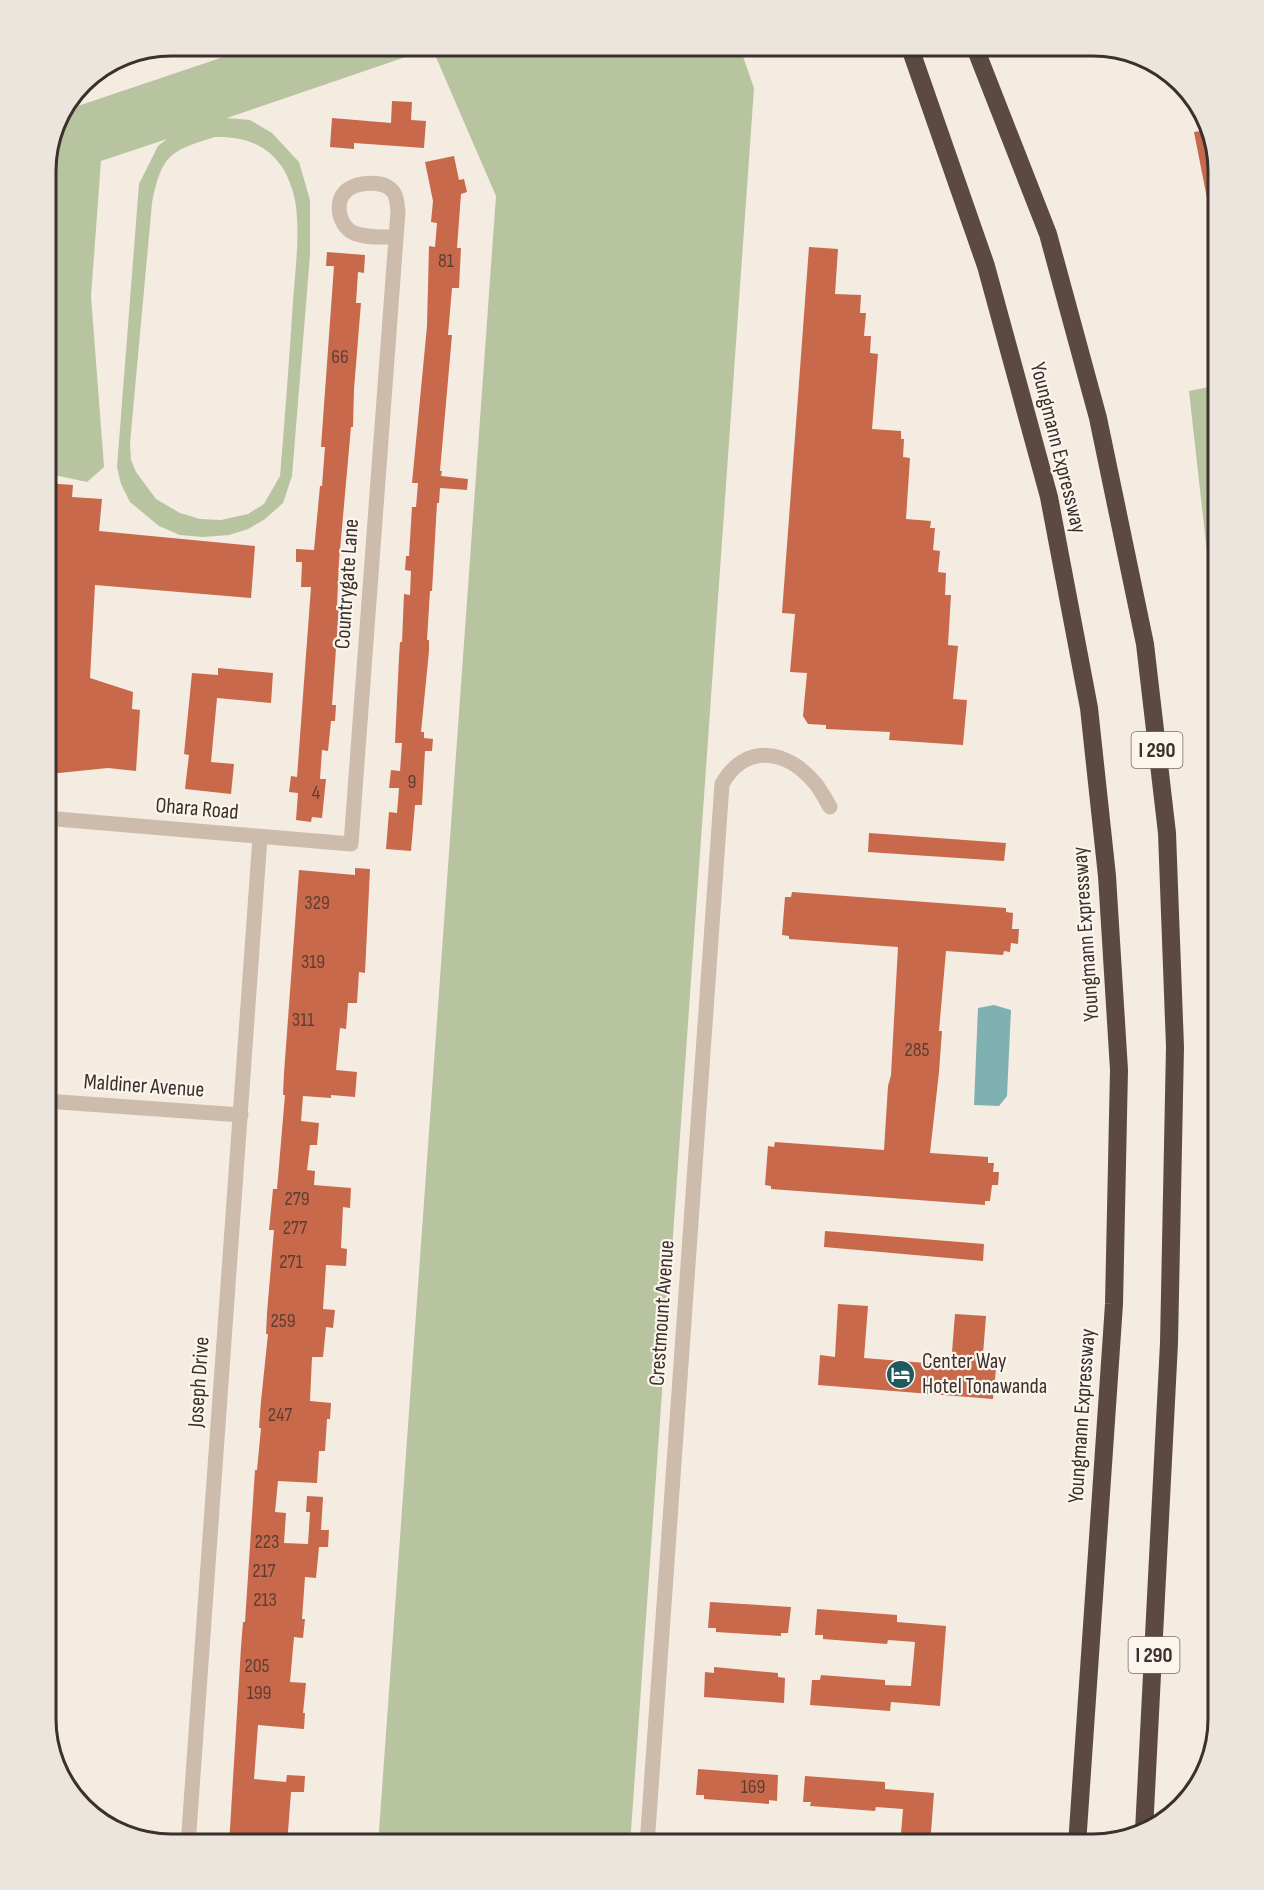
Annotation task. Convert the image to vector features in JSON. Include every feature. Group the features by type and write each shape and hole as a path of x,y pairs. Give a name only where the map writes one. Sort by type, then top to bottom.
{"highway":[{"name":"Youngmann Expressway","path":"914,56 986,266 1049,497 1089,708 1107,876 1119,1070 1114,1304 1078,1834"},
{"name":"Youngmann Expressway","path":"978,56 1048,234 1098,418 1145,644 1167,833 1175,1047 1169,1343 1144,1822"},
{"path":"1069,1834 1081,1785"}],"street":[{"name":"Countrygate Lane","path":"260,837 351,844 398,211 395,194 388,187 378,184 358,184 345,191 339,215 344,226 355,234 395,237"},
{"name":"Crestmount Avenue","path":"648,1834 722,784 733,767 746,759 774,755 795,765 809,777 830,807"},
{"name":"Ohara Road","path":"56,819 260,837 254,922"},
{"name":"Joseph Drive","path":"189,1834 254,922"},
{"name":"Maldiner Avenue","path":"56,1102 241,1116"}],"green space":[{"path":"226,56 409,56 227,118 250,120 272,133 299,162 310,200 310,255 292,476 283,503 265,519 248,529 229,535 203,537 180,535 159,526 130,502 121,484 117,467 139,184 158,146 167,139 101,161 91,296 104,467 87,482 56,475 56,156 67,120 75,107","holes":["215,137 242,140 264,149 282,166 296,204 297,247 280,476 264,504 248,514 221,520 200,519 180,513 156,499 136,472 131,460 130,443 152,203 164,165 177,151"]},
{"path":"435,56 743,56 754,88 631,1834 379,1834 496,196"},
{"path":"1208,387 1208,561 1189,391"}],"water":[{"path":"994,1005 1011,1010 1007,1096 999,1106 974,1105 978,1008"}],"building":[{"path":"392,101 412,102 411,120 426,121 424,148 354,143 354,149 330,147 332,118 391,123"},
{"path":"1201,131 1208,156 1208,203 1194,132"},
{"path":"454,156 459,180 464,179 467,192 461,194 457,248 461,248 459,288 452,288 448,335 452,335 440,471 442,471 441,476 468,479 467,490 440,488 439,503 437,503 427,640 429,640 429,651 421,732 424,732 424,738 433,739 432,751 425,751 422,805 415,805 411,851 386,849 389,812 397,813 399,788 389,788 391,770 400,771 402,743 395,743 400,642 402,642 404,594 410,595 411,571 405,570 406,556 409,556 412,507 416,507 418,483 412,483 427,326 429,246 435,247 437,223 431,222 433,201 425,162"},
{"path":"809,247 838,249 835,294 861,295 860,313 866,313 864,336 871,336 870,353 878,354 872,429 901,431 901,439 904,439 903,457 910,458 906,519 931,521 930,528 935,528 933,550 940,551 938,572 946,573 945,595 951,595 948,645 958,646 953,699 967,700 963,745 889,740 890,732 826,729 826,725 808,724 803,716 807,673 790,672 795,614 782,613"},
{"path":"327,252 365,255 364,273 358,272 356,303 361,303 353,427 351,427 339,561 337,606 339,606 332,705 336,705 335,721 331,721 328,751 322,750 320,779 326,779 322,818 312,817 311,822 296,820 298,793 289,792 291,776 297,777 311,587 301,587 302,562 296,562 296,549 314,550 325,447 321,447 334,266 326,266"},
{"path":"56,484 73,485 72,497 102,499 99,531 255,546 251,598 95,585 90,678 133,692 132,709 140,710 136,771 108,768 56,773"},
{"path":"218,668 273,673 271,703 217,698 211,762 234,764 231,794 185,789 189,755 184,754 192,673 218,675"},
{"path":"869,833 1006,843 1004,861 868,852"},
{"path":"355,868 370,869 365,973 359,972 357,1003 348,1003 346,1029 340,1028 336,1070 357,1072 355,1097 303,1096 301,1121 319,1123 317,1145 310,1145 307,1170 315,1171 314,1185 351,1188 350,1208 343,1207 341,1248 347,1249 346,1266 326,1265 323,1309 335,1310 333,1328 326,1327 323,1357 312,1357 310,1401 331,1403 330,1419 327,1419 325,1451 319,1451 317,1483 278,1481 275,1512 286,1513 284,1543 308,1544 310,1512 306,1512 307,1496 323,1497 321,1530 329,1530 328,1547 319,1547 316,1578 305,1577 303,1638 294,1637 290,1682 306,1683 304,1729 258,1725 254,1779 286,1782 287,1775 305,1776 304,1792 291,1792 288,1834 230,1834 241,1647 243,1622 245,1622 255,1470 257,1470 268,1334 266,1334 267,1313 274,1230 269,1230 273,1189 277,1189 285,1095 283,1095 284,1073 299,870 355,875"},
{"path":"792,892 1006,908 1006,912 1013,913 1012,929 1019,929 1018,944 1011,943 1010,952 1004,951 1003,955 946,951 939,1031 942,1031 939,1072 930,1153 988,1157 988,1163 994,1163 993,1172 999,1172 998,1185 992,1185 990,1201 985,1201 985,1205 771,1189 771,1186 765,1185 768,1146 774,1147 775,1142 884,1150 888,1086 891,1075 898,947 789,939 789,936 782,935 785,897 791,897"},
{"path":"825,1231 984,1244 983,1261 824,1247"},
{"path":"838,1304 868,1306 864,1358 951,1365 955,1314 986,1316 982,1367 996,1369 993,1399 818,1385 820,1355 835,1357"},
{"path":"710,1602 791,1607 788,1633 781,1633 781,1636 716,1632 716,1628 708,1628"},
{"path":"817,1609 897,1615 897,1622 946,1626 940,1706 891,1702 890,1711 810,1705 812,1680 820,1680 821,1675 885,1680 885,1685 911,1686 915,1642 888,1640 887,1644 823,1639 823,1635 815,1635"},
{"path":"714,1667 778,1673 778,1677 785,1678 784,1703 704,1697 705,1672 714,1673"},
{"path":"698,1769 778,1775 777,1801 769,1800 769,1804 704,1799 704,1795 696,1795"},
{"path":"805,1776 885,1782 885,1789 934,1793 931,1834 901,1834 903,1809 876,1807 875,1811 810,1806 811,1802 803,1802"}],"place":[{"name":"Center Way Hotel Tonawanda","path":"901,1374"}]}
